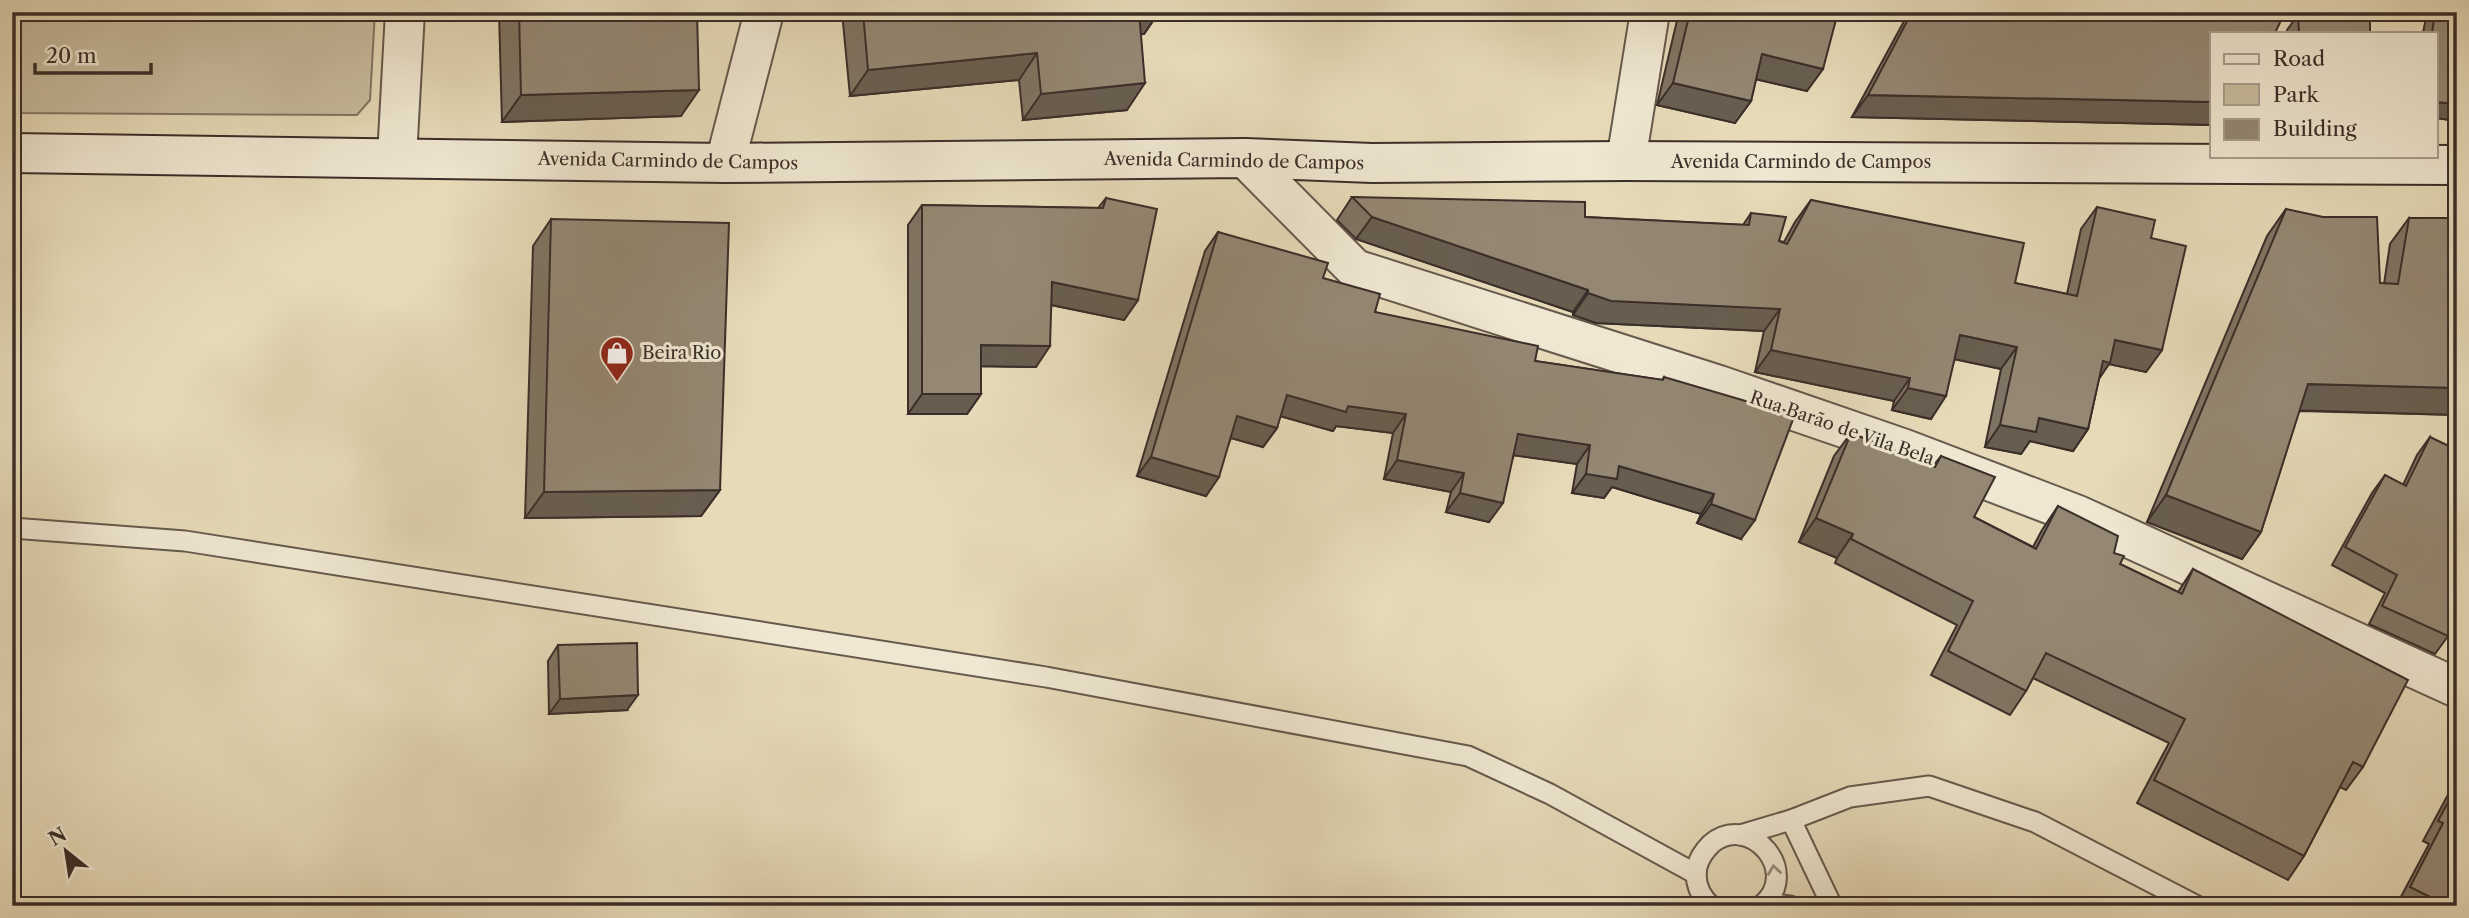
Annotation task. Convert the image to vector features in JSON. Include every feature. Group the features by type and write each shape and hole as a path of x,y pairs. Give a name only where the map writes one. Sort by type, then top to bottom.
{"main road":[{"path":"397,157 405,12"},
{"path":"725,163 764,12"},
{"path":"1626,161 1650,12"},
{"name":"Avenida Carmindo de Campos","path":"12,153 725,163 1245,158 1372,163 1626,161 2457,166"},
{"name":"Rua Barão de Vila Bela","path":"1245,158 1355,269 1732,390 1905,450 2078,515 2457,688"}],"lane":[{"path":"12,528 185,541 1046,677 1468,757 1550,794 1696,874"},
{"path":"1711,906 1704,900 1698,888 1696,874 1699,861 1715,841 1791,820 1850,797 1929,786 2035,822 2197,906"},
{"path":"1791,820 1832,906"},
{"path":"1740,835 1763,845 1775,866 1773,892 1763,904"},
{"path":"1763,904 1790,906"}],"green space":[{"path":"12,12 375,12 370,100 357,115 16,113 12,110"}],"building":[{"path":"519,12 697,12 699,90 521,95"},
{"path":"863,12 1139,12 1145,83 1041,94 1037,53 868,70"},
{"path":"1690,12 1838,12 1823,69 1762,54 1751,101 1673,83"},
{"path":"1912,12 2285,12 2275,32 2210,32 2210,102 1868,95"},
{"path":"2308,12 2370,12 2370,32 2299,32 2298,15 2308,21"},
{"path":"2435,12 2457,12 2457,104 2438,102 2438,32 2432,32"},
{"path":"1352,197 1585,202 1585,217 1749,225 1751,213 1786,217 1779,241 1787,244 1811,200 2024,243 2015,283 2077,296 2097,207 2155,220 2151,238 2186,246 2162,350 2115,340 2110,363 2103,361 2088,429 2039,418 2036,432 2000,425 2017,347 1960,335 1946,396 1908,388 1910,378 1771,350 1780,309 1611,301 1588,293 1588,290 1372,217"},
{"path":"1106,198 1157,209 1138,300 1052,282 1050,346 981,345 981,394 922,394 922,205 1103,208"},
{"path":"2286,209 2323,217 2377,217 2380,283 2398,284 2409,218 2457,218 2457,388 2308,384 2261,532 2166,495"},
{"name":"Beira Rio","path":"551,219 729,223 720,490 544,492"},
{"path":"1218,232 1328,263 1323,278 1380,294 1375,312 1538,346 1535,361 1663,380 1664,377 1749,402 1761,402 1795,414 1755,520 1711,504 1714,494 1619,466 1617,479 1586,474 1590,445 1518,434 1503,503 1460,493 1464,473 1397,460 1406,414 1348,406 1346,412 1287,395 1277,428 1237,416 1219,477 1151,457"},
{"path":"1851,433 1935,467 1941,456 1995,477 1974,517 2036,549 2058,506 2118,536 2114,553 2124,556 2120,564 2182,594 2193,569 2408,680 2363,767 2353,762 2304,856 2154,780 2185,719 2046,653 2026,691 1948,651 1973,601 1851,539 1853,534 1816,518"},
{"path":"2430,437 2457,450 2457,619 2448,636 2382,606 2397,575 2345,547 2385,475 2406,486"},
{"path":"637,643 638,695 560,699 558,645"},
{"path":"2457,785 2457,906 2448,906 2410,887 2443,823 2438,821"}],"place":[{"name":"Beira Rio","path":"617,383"}]}
